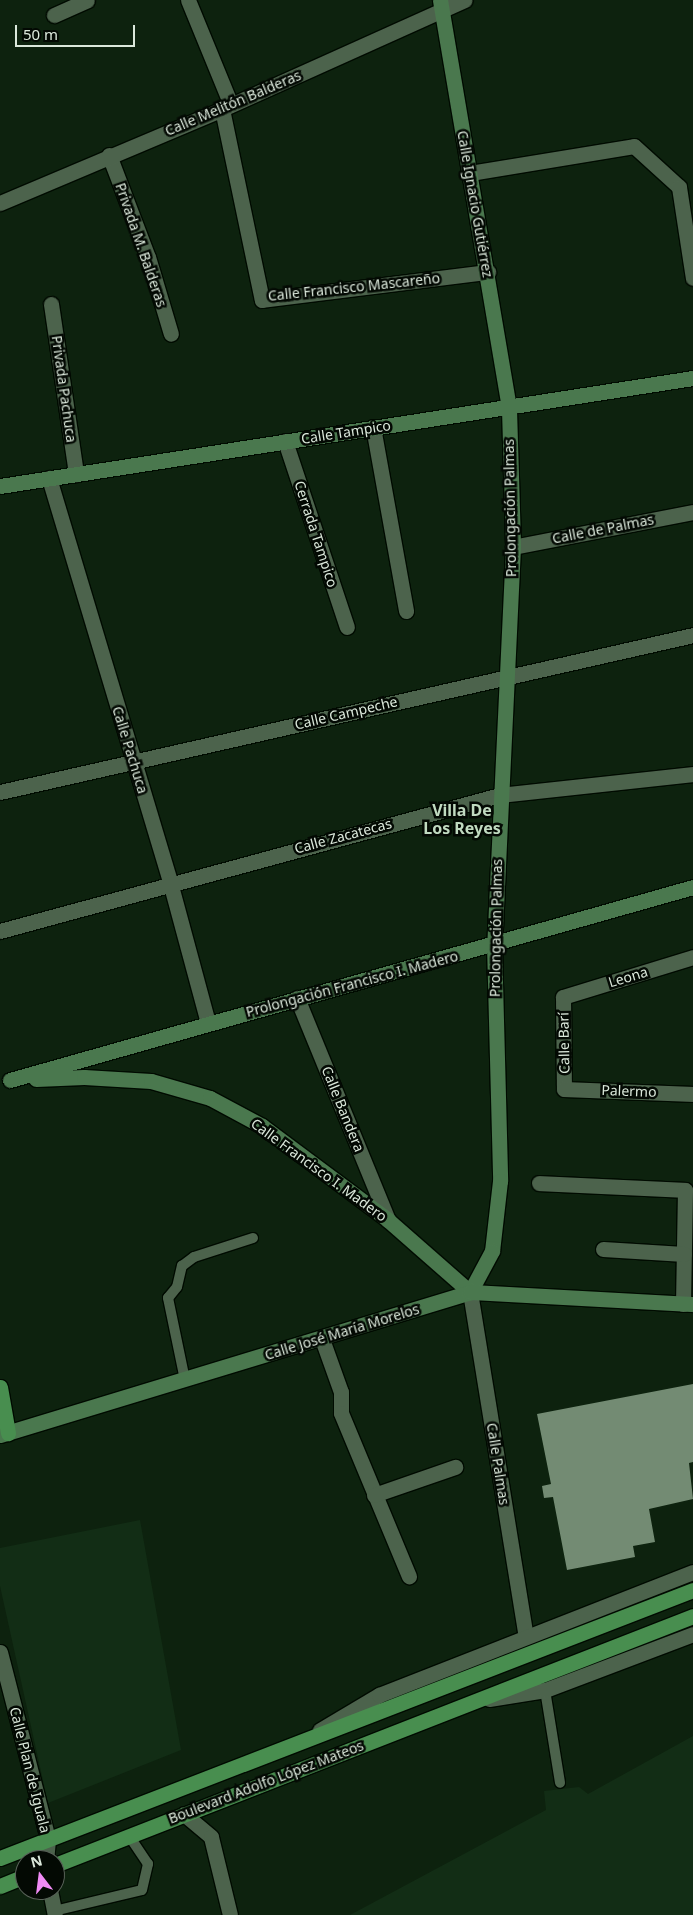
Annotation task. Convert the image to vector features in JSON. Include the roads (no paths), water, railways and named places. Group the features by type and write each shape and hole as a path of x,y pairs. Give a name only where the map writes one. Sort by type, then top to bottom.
{"main road":[{"name":"Calle Ignacio Gutiérrez","path":"441,5 488,272 509,409"},
{"name":"Calle Tampico","path":"0,486 373,427 509,409 693,378"},
{"name":"Prolongación Palmas","path":"470,1292 492,1251 500,1181 494,944 513,547 509,409"},
{"name":"Prolongación Francisco I. Madero","path":"5,1081 693,888"},
{"name":"Calle Francisco I. Madero","path":"5,1081 84,1077 151,1082 210,1098 262,1126 388,1220 470,1292"},
{"name":"Calle José María Morelos","path":"4,1434 322,1339 470,1292 688,1304"},
{"path":"0,1387 4,1434"},
{"name":"Boulevard Adolfo López Mateos","path":"0,1858 693,1590"},
{"name":"Boulevard Adolfo López Mateos","path":"65,1861 693,1616"},
{"path":"0,1886 15,1880"}],"street":[{"path":"54,15 87,0"},
{"name":"Calle Francisco Mascareño","path":"188,0 226,107 262,300 488,272"},
{"name":"Calle Melitón Balderas","path":"0,203 226,107 441,5 465,0"},
{"path":"470,173 634,146 686,186 693,278"},
{"name":"Privada M. Balderas","path":"109,156 148,257 171,334"},
{"name":"Privada Pachuca","path":"51,304 76,474"},
{"path":"373,427 406,612"},
{"name":"Cerrada Tampico","path":"286,441 347,627"},
{"name":"Calle Pachuca","path":"49,478 170,882 208,1024"},
{"name":"Calle de Palmas","path":"513,547 693,512"},
{"name":"Calle Campeche","path":"0,792 693,635"},
{"name":"Calle Zacatecas","path":"0,931 170,882 500,795 693,774"},
{"name":"Leona","path":"563,997 693,957"},
{"name":"Calle Barí","path":"563,997 564,1089"},
{"name":"Calle Bandera","path":"297,998 388,1220"},
{"name":"Palermo","path":"564,1089 693,1094"},
{"path":"539,1183 685,1190 684,1254 688,1304"},
{"path":"603,1250 684,1254"},
{"name":"Calle Palmas","path":"470,1292 526,1636"},
{"path":"322,1339 341,1392 341,1413 409,1576"},
{"path":"374,1495 455,1467"},
{"name":"Boulevard Adolfo López Mateos","path":"304,1739 379,1695 693,1572"},
{"name":"Boulevard Adolfo López Mateos","path":"478,1700 545,1690 693,1634"},
{"name":"Calle Plan de Iguala","path":"0,1652 48,1839 47,1850"},
{"path":"184,1814 211,1838 230,1915"},
{"path":"52,1900 54,1913"}],"lane":[{"path":"185,1380 168,1298 177,1287 182,1266 194,1257 253,1238"},
{"path":"545,1690 560,1783"},
{"path":"54,1913 142,1890 148,1864 129,1836"}],"district":[{"name":"Villa De Los Reyes","path":"462,819"}]}
